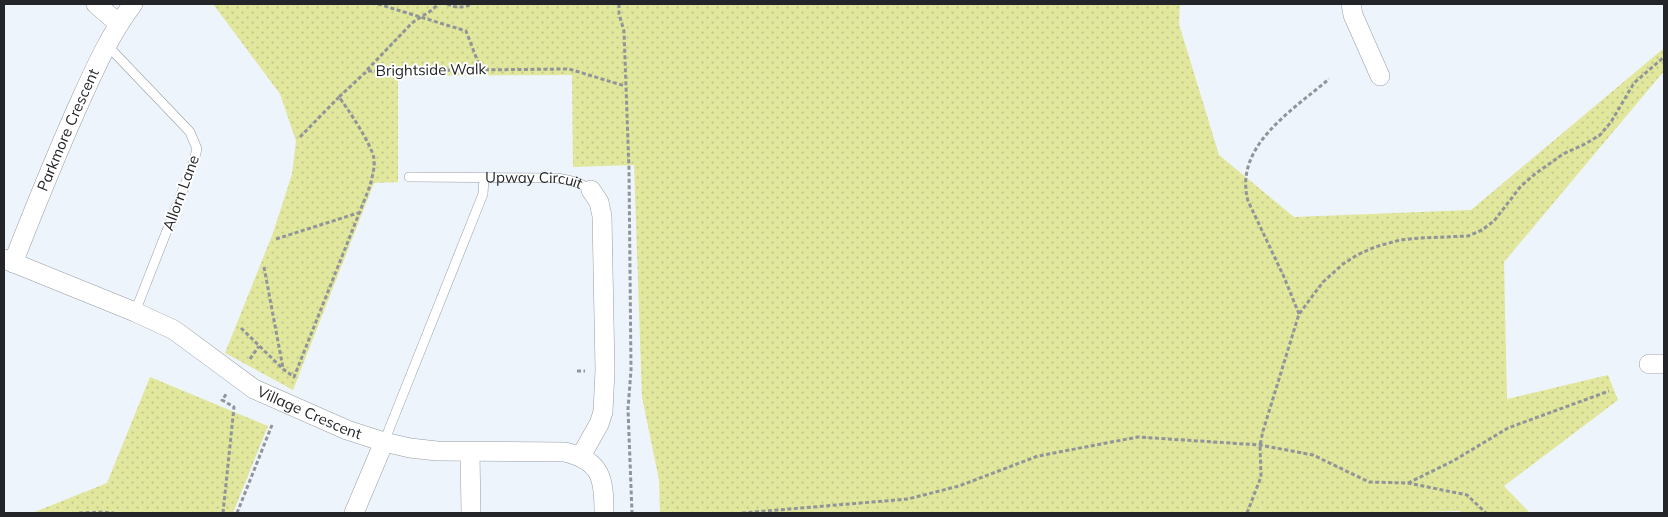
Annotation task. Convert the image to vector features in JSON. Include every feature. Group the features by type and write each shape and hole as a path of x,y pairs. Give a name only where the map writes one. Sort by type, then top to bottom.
{"street":[{"path":"96,4 118,23"},
{"name":"Parkmore Crescent","path":"9,261 106,44 118,23 133,4"},
{"path":"1351,4 1353,15 1380,76"},
{"name":"Upway Circuit","path":"581,456 599,424 603,412 602,216 599,202 590,190"},
{"name":"Village Crescent","path":"9,261 135,312 174,330 254,389 347,430 410,448 470,452 565,452 581,456"},
{"path":"354,513 384,442"},
{"path":"470,452 471,513"},
{"path":"581,456 591,462 599,474 604,489 604,513"}],"lane":[{"name":"Allorn Lane","path":"106,44 190,132 197,149 194,164 135,312"},
{"path":"409,177 484,178"},
{"name":"Upway Circuit","path":"384,442 483,194 484,178 557,178 583,184 590,190"}],"path":[{"path":"378,4 466,31 480,70"},
{"path":"367,71 419,17 433,10 438,4"},
{"path":"447,4 455,7 466,7 472,4"},
{"path":"619,4 619,14 624,32 629,170 631,370 628,409 632,513"},
{"path":"1247,513 1261,477 1260,445 1299,314 1322,282 1357,255 1400,240 1468,236 1482,230 1494,221 1520,186 1563,154 1600,135 1611,122 1634,83 1664,57"},
{"name":"Brightside Walk","path":"300,137 367,71 569,69 625,86"},
{"path":"1299,314 1284,277 1248,201 1246,170 1258,144 1329,79"},
{"path":"241,328 283,369 294,377 374,173 374,157 360,130 339,97"},
{"path":"276,239 359,213"},
{"path":"264,268 283,369"},
{"path":"223,513 234,407 222,400 259,346"},
{"path":"1408,483 1453,461 1508,428 1609,391"},
{"path":"237,513 272,425"},
{"path":"742,513 908,498 959,486 1038,456 1138,437 1260,445 1313,455 1369,482 1408,483 1467,495 1486,513"},
{"path":"79,513 114,513"}],"green space":[{"path":"213,4 1180,4 1179,24 1219,155 1294,217 1471,210 1664,48 1664,71 1504,262 1507,399 1608,375 1618,400 1504,486 1530,513 1465,513 1459,511 1378,513 660,513 659,480 642,397 634,165 573,167 572,75 398,76 398,182 374,183 293,390 225,353 273,233 292,174 296,141 280,94"},
{"path":"150,377 268,426 233,513 32,513 107,483"}]}
